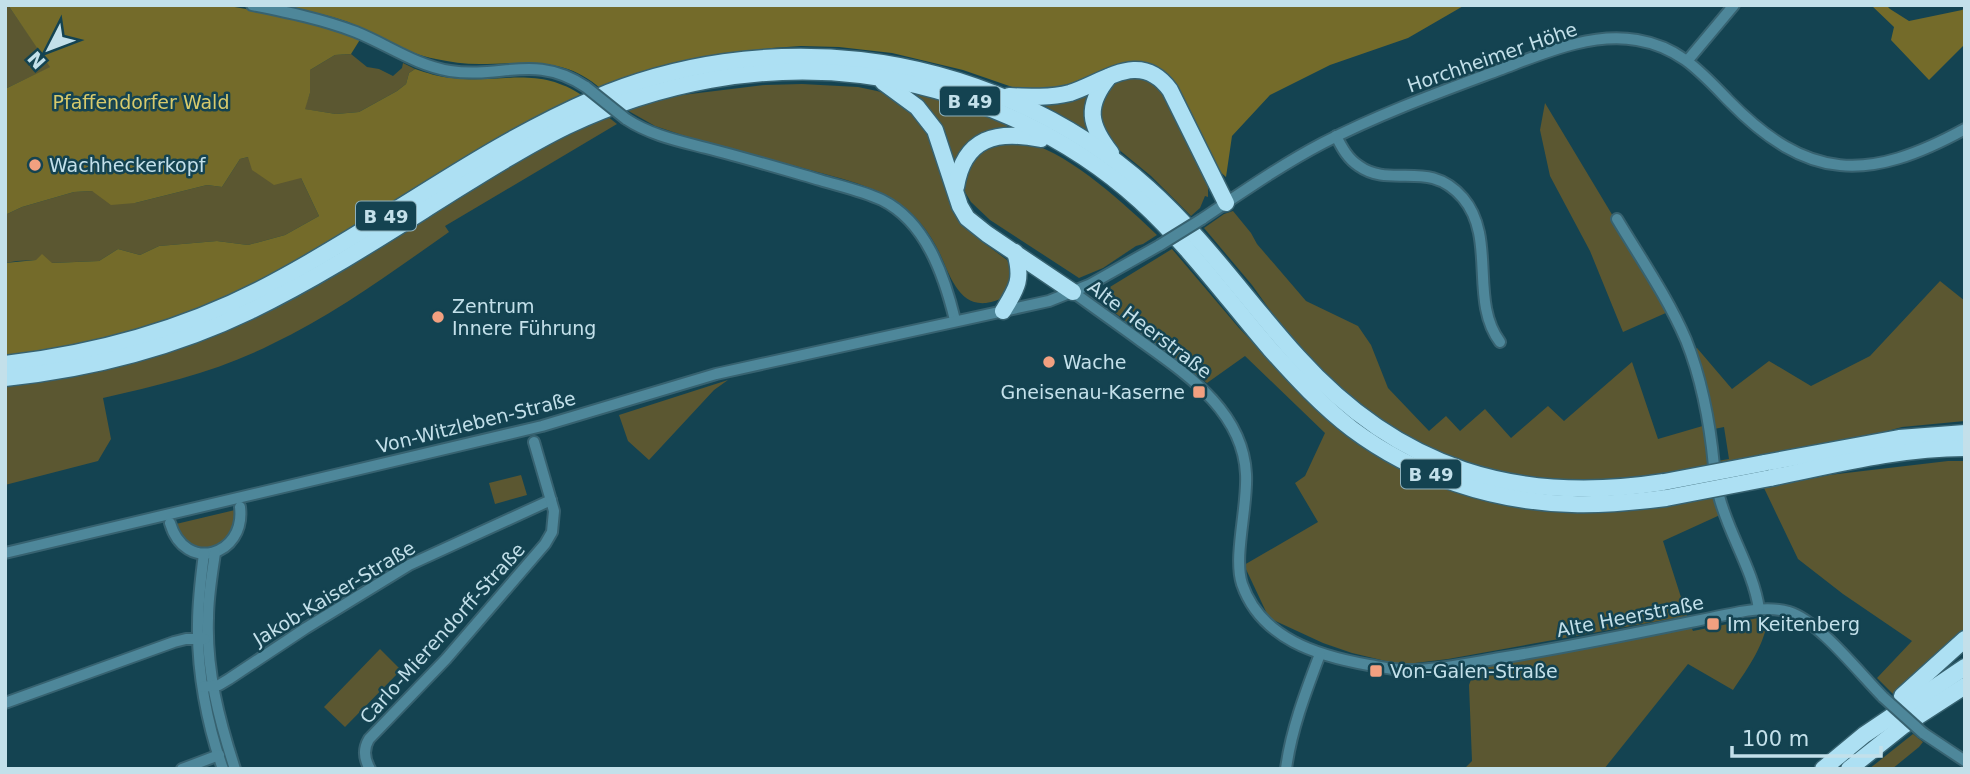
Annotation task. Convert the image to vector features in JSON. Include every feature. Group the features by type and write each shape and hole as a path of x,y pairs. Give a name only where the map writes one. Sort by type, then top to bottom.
{"highway":[{"name":"B 49","path":"5,363 57,356 131,340 241,299 334,249 528,131 594,98 656,77 736,61 774,58 870,61 910,68 1000,96 1064,128 1122,166 1181,220 1281,338 1323,383 1353,410 1390,436 1455,468 1514,484 1557,489 1665,490"},
{"path":"1000,96 1061,95 1122,71 1139,70 1157,76 1174,96 1226,203"},
{"name":"B 49","path":"5,378 82,367 135,355 247,312 342,261 537,142 622,103 682,85 739,76 824,73 875,77 919,85 1016,120 1059,142 1111,177 1149,209 1308,390 1339,418 1381,448 1441,478 1491,494 1517,499 1579,504 1615,503 1665,490 1767,471 1883,455 1965,448"},
{"path":"875,77 908,100 929,122 939,139 960,206 972,223 1073,292"},
{"path":"1109,77 1095,99 1093,123 1103,143 1122,166"},
{"path":"955,189 964,160 986,140 1011,135 1059,142"},
{"path":"1003,311 1018,282 1019,267 1015,252"},
{"name":"B 49","path":"1767,471 1899,438 1965,433"},
{"path":"1864,735 1881,714 1965,639"},
{"path":"1823,769 1864,735 1965,667"},
{"path":"1849,769 1892,734 1960,690"}],"street":[{"path":"252,5 331,23 365,36 419,63 440,69 463,72 533,68 559,74 586,87 626,119 661,136 869,195 890,205 912,225 930,251 944,281 955,320"},
{"path":"1688,60 1734,5"},
{"name":"Horchheimer Höhe","path":"1073,292 1202,219 1321,143 1410,104 1517,63 1588,41 1619,38 1649,43 1673,52 1688,60 1770,137 1795,152 1821,162 1849,166 1885,163 1919,152 1965,129"},
{"path":"1336,136 1348,155 1363,169 1380,174 1429,176 1446,183 1464,199 1475,220 1480,241 1486,303 1500,342"},
{"path":"1617,219 1666,300 1686,342 1708,415 1714,466"},
{"name":"Alte Heerstraße","path":"955,320 1003,311 1073,292 1179,369 1214,401 1240,440 1245,462 1246,503 1239,565 1242,584 1255,610 1268,624 1284,637 1320,654 1404,670 1431,669 1542,651 1759,609 1790,612 1808,621 1823,634 1883,697 1923,733 1965,761"},
{"name":"Von-Witzleben-Straße","path":"5,553 542,426 716,374 955,320"},
{"name":"Carlo-Mierendorff-Straße","path":"370,769 365,750 369,739 446,659 549,538 555,519 534,442"},
{"path":"1719,496 1753,583 1759,609"},
{"name":"Jakob-Kaiser-Straße","path":"208,687 229,679 409,565 551,500"},
{"path":"170,523 181,543 192,551 209,553 226,546 237,531 240,507"},
{"path":"182,769 225,758 208,687 199,607 209,553"},
{"path":"5,703 174,642 203,639"},
{"path":"1286,769 1288,752 1320,654"}],"shaded area":[{"path":"5,5 8,5 51,67 5,89"},
{"path":"351,54 367,67 393,76 402,68 403,63 415,69 409,73 406,84 397,91 359,112 336,114 304,109 310,93 310,70 335,55"},
{"path":"1136,75 1161,87 1208,183 1208,197 1205,196 1200,208 1191,216 1151,176 1112,144 1101,128 1098,105 1116,80"},
{"path":"765,85 858,87 891,95 926,124 964,224 1007,260 1011,268 1013,274 1006,295 986,303 967,298 954,284 936,246 917,219 898,202 881,193 843,179 685,136 655,126 625,109 666,97"},
{"path":"917,92 1009,123 1005,130 955,170 915,99"},
{"path":"1089,94 1090,132 1038,102"},
{"path":"1545,103 1664,301 1668,312 1623,332 1590,251 1550,176 1540,130"},
{"path":"607,116 617,124 445,226 449,232 363,292 295,332 252,354 210,370 103,398 111,439 98,461 5,485 5,383"},
{"path":"998,142 1031,144 1063,159 1098,183 1157,235 1103,268 1079,278 990,220 971,202 965,192 966,169 980,150"},
{"path":"248,157 301,178 319,216 285,235 248,245 217,241 159,246 140,255 118,249 99,261 51,263 36,260 5,263 5,215 22,207 74,192 92,191 135,203 207,185 222,187 240,159"},
{"path":"1233,211 1257,244 1306,301 1358,326 1371,345 1388,388 1429,431 1446,416 1460,431 1485,409 1511,438 1548,406 1564,421 1632,362 1658,439 1706,425 1712,466 1631,481 1533,481 1453,460 1396,433 1353,402 1295,345 1252,285 1204,228"},
{"path":"1172,249 1239,328 1331,422 1355,440 1536,509 1593,512 1715,496 1720,515 1663,541 1687,616 1415,663 1394,663 1352,653 1269,618 1244,565 1318,522 1295,483 1305,476 1325,433 1245,356 1207,383 1102,303 1105,290"},
{"path":"1940,281 1965,301 1965,421 1902,427 1718,465 1717,461 1729,459 1724,427 1714,429 1692,350 1697,348 1732,389 1769,361 1811,386 1870,356"},
{"path":"728,380 714,390 649,460 628,441 619,415"},
{"path":"1965,461 1965,632 1896,697 1877,678 1912,641 1843,594 1798,559 1764,488 1829,475"},
{"path":"521,475 527,495 495,504 489,483"},
{"path":"235,510 233,530 227,538 210,548 191,546 183,539 176,524"},
{"path":"1768,616 1760,645 1733,690 1688,664 1604,769 1464,769 1472,761 1469,685 1472,677 1486,665 1611,644 1691,627 1693,631"},
{"path":"380,649 401,670 345,727 324,707"},
{"path":"1913,734 1923,742 1892,769 1869,769"}],"green space":[{"name":"Pfaffendorfer Wald","path":"8,5 223,5 297,18 361,38 351,54 335,55 310,70 310,93 305,109 336,114 359,112 397,91 406,84 409,73 415,69 452,78 535,78 566,87 583,96 334,243 240,294 153,328 5,361 5,263 36,260 42,254 52,263 99,261 118,249 140,255 159,246 217,241 248,245 285,235 319,216 301,178 274,185 252,170 248,157 240,159 222,187 207,185 135,203 111,205 92,191 74,192 22,207 5,215 5,89 50,67"},
{"path":"280,5 1465,5 1408,38 1330,65 1270,95 1232,136 1226,177 1216,168 1159,72 1066,90 1018,89 963,70 892,53 801,46 703,59 601,89 587,78 558,66 528,63 468,64 424,56 348,22"},
{"path":"1871,5 1886,5 1909,21 1965,8 1965,44 1929,80 1891,40 1894,27"}],"place":[{"name":"Wachheckerkopf","path":"35,165"},
{"name":"Zentrum Innere Führung","path":"438,317"},
{"name":"Wache","path":"1049,362"},
{"name":"Gneisenau-Kaserne","path":"1199,392"},
{"name":"Im Keitenberg","path":"1713,624"},
{"name":"Von-Galen-Straße","path":"1376,671"}]}
